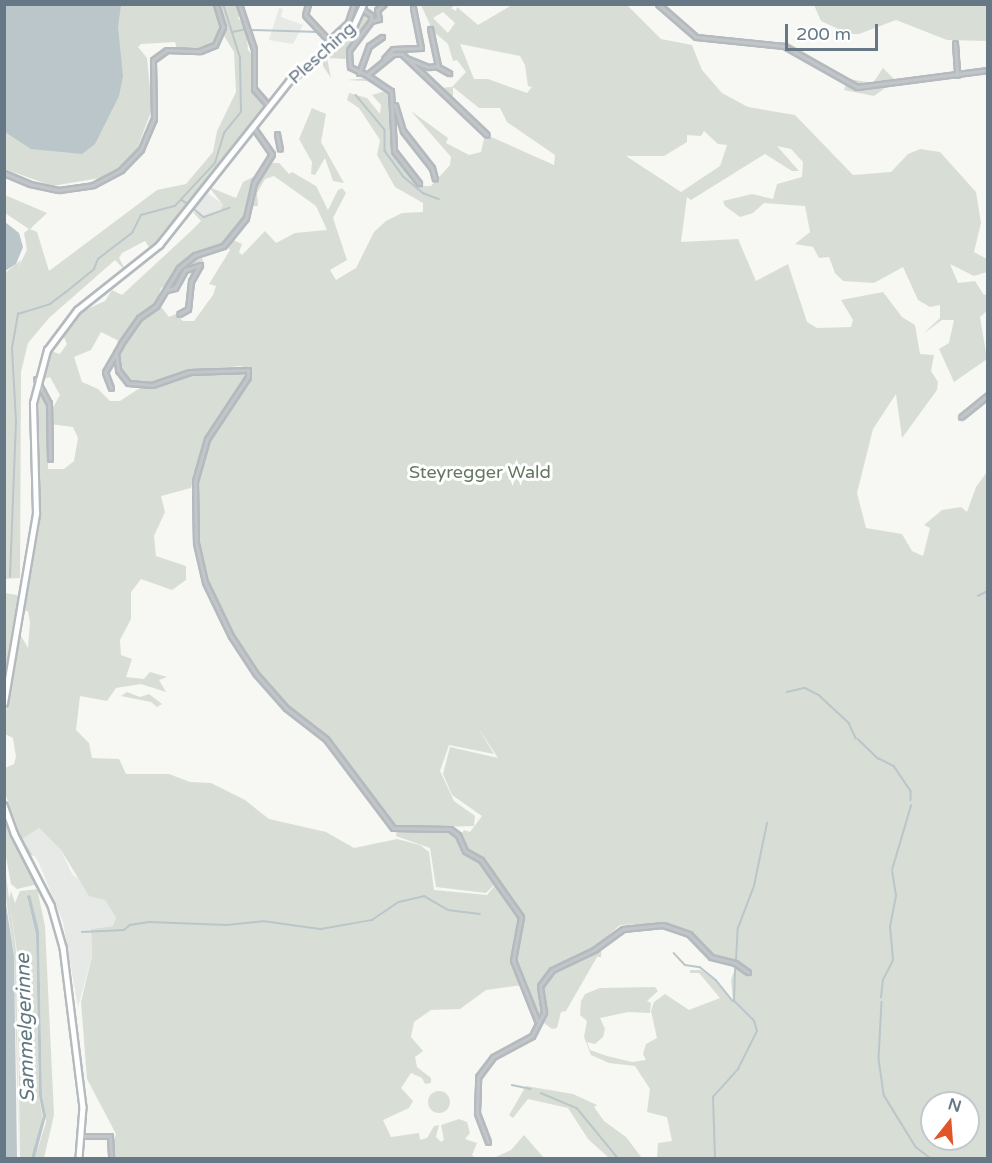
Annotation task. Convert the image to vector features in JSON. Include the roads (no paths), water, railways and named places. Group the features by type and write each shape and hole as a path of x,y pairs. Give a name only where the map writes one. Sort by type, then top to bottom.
{"main road":[{"name":"Plesching","path":"4,704 37,500 33,415 36,379 47,350 67,320 159,245 292,78 352,29 363,7"},
{"path":"4,805 14,833 51,905 60,936 82,1098 82,1136 78,1158"}],"street":[{"path":"4,173 40,187 65,189 93,185 121,170 141,149 154,119 153,60 167,50 204,51 215,45 223,29 216,4"},
{"path":"239,4 254,49 254,89 269,106"},
{"path":"308,4 305,15 333,45"},
{"path":"329,40 348,21 354,4"},
{"path":"371,21 379,19 377,10 384,4"},
{"path":"658,4 696,38 784,46 851,86 901,84 987,70"},
{"path":"363,7 371,15 371,21 347,54 350,67 388,88 403,131 432,168 435,179"},
{"path":"384,61 393,49 421,48 413,8"},
{"path":"430,29 437,67"},
{"path":"359,73 369,47 382,37"},
{"path":"955,43 957,75"},
{"path":"367,75 396,53 428,68 437,67 449,73"},
{"path":"407,58 487,135"},
{"path":"395,104 394,151 419,183"},
{"path":"111,388 105,372 137,321 156,306 180,266 195,255 223,246 250,208 255,181 272,154 253,127"},
{"path":"278,134 280,149"},
{"path":"167,290 173,290 185,270 200,265 190,285 188,309 179,314"},
{"path":"117,353 121,377 130,384 162,384 190,372 248,370 248,377 207,439 195,481 195,538 205,582 231,636 256,674 286,708 326,738 393,828 450,829 458,836 465,851 481,860 521,917 513,960 537,1020"},
{"path":"36,379 49,403 50,459"},
{"path":"962,417 987,395"},
{"path":"488,1142 477,1113 478,1077 493,1057 532,1036 537,1020 544,1012 540,987 547,975 623,929 663,925 683,931 711,957 735,963 748,972"},
{"path":"82,1136 110,1136 111,1158"}],"waterway":[{"path":"10,577 16,422 12,348 18,314 50,304 66,292 94,269 98,259 132,233 141,215 175,206 215,163 224,133 241,112 240,58 223,4"},
{"path":"335,38 352,22 357,4"},
{"path":"233,32 246,29"},
{"path":"251,30 319,32"},
{"path":"356,95 385,130 385,151 404,177 423,193 439,199"},
{"path":"182,200 188,204"},
{"path":"194,209 204,217 229,208"},
{"path":"978,596 988,591"},
{"path":"787,692 805,688 819,695 849,723 856,738"},
{"path":"858,739 878,758 894,766 911,791 911,800"},
{"path":"892,870 911,806"},
{"path":"736,961 738,928 754,886 767,823"},
{"path":"881,998 883,980 893,960 890,927 896,896 892,872"},
{"path":"82,932 124,930 130,925 149,922 227,925 263,921 321,929 372,920 399,902 424,896 448,910 480,914"},
{"path":"674,953 685,965 700,967 716,980 733,1001"},
{"path":"715,1158 713,1097 738,1069 757,1031 754,1021 734,1001 735,965"},
{"path":"882,1002 879,1059 884,1095 916,1147 930,1158"},
{"path":"512,1085 531,1089"},
{"path":"541,1093 577,1108 618,1158"}],"park label":[{"name":"Steyregger Wald","path":"480,472"}],"water label":[{"name":"Sammelgerinne","path":"26,1028"}]}
